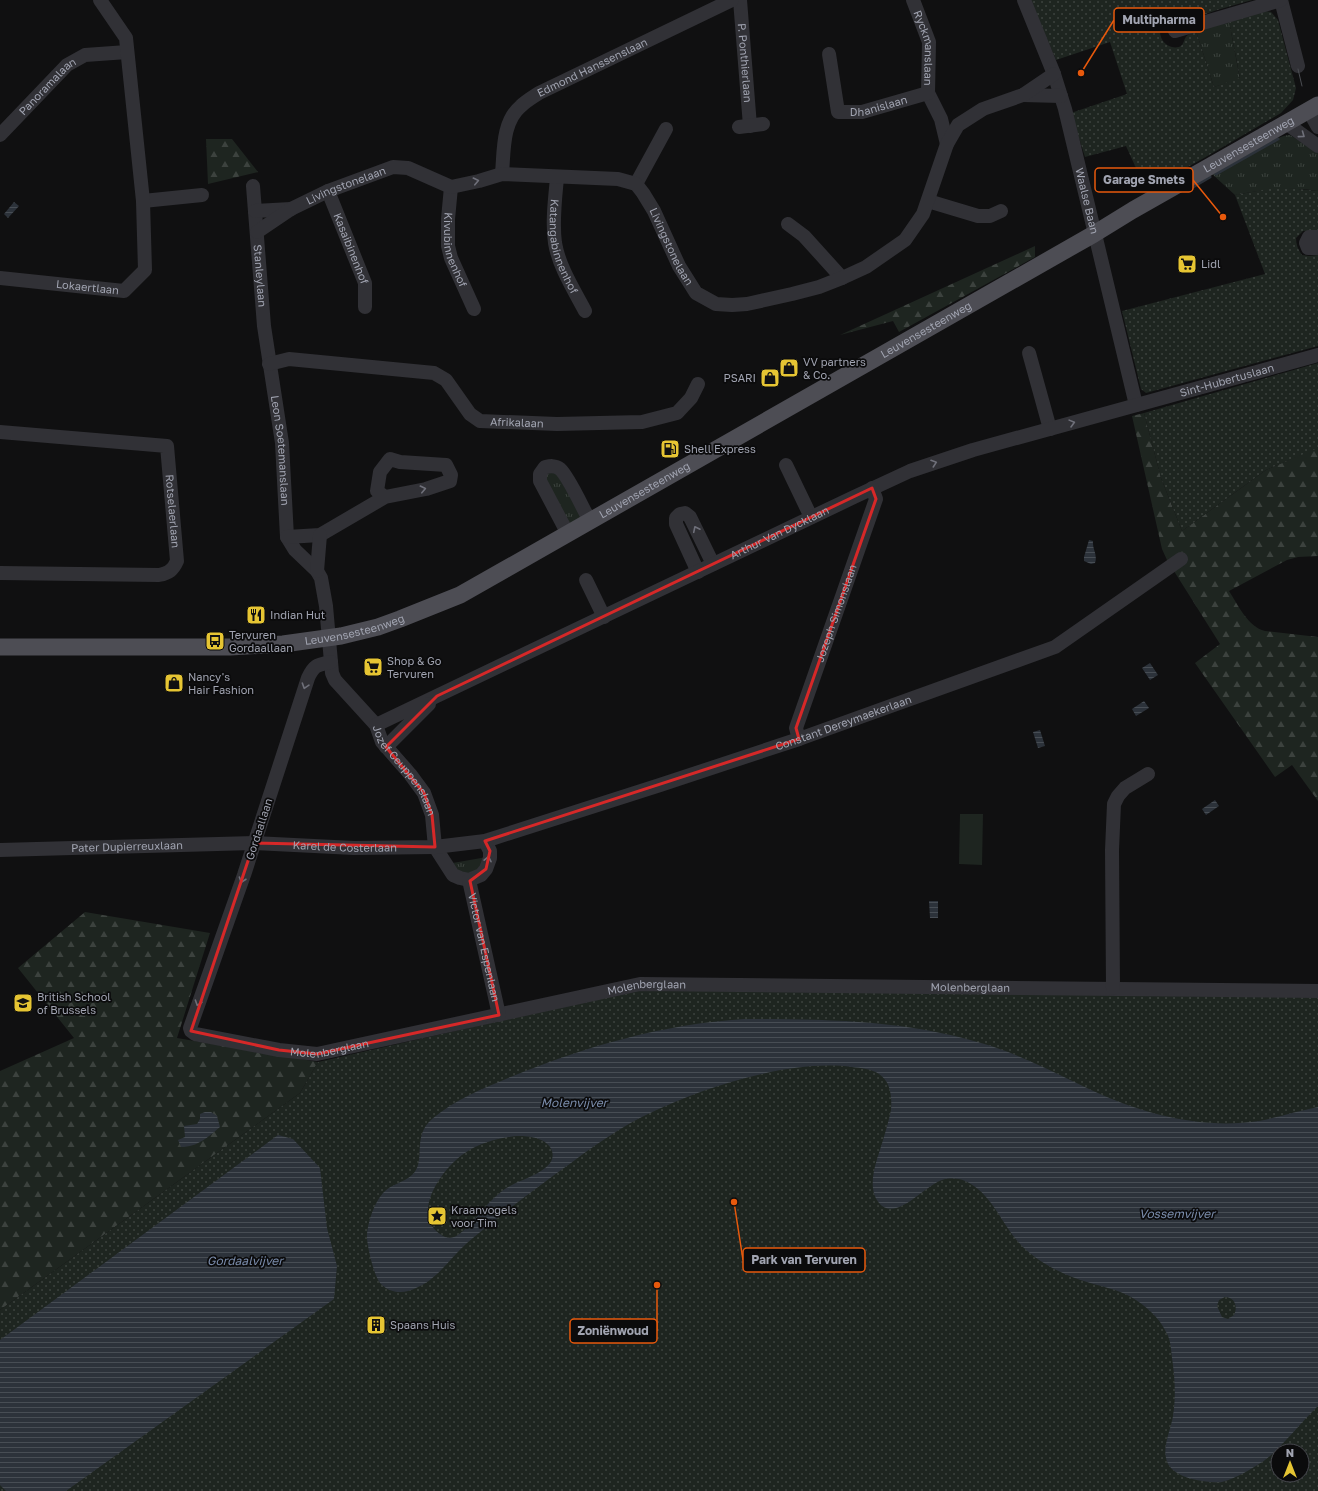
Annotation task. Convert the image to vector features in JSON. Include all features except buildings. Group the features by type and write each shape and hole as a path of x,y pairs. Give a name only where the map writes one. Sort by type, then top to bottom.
{"main road":[{"name":"Leuvensesteenweg","path":"0,647 230,646 283,644 329,639 378,627 433,607 460,595 590,522 1094,234 1132,210 1313,108"}],"street":[{"name":"Lokaertlaan","path":"0,278 124,291 145,270 143,201 126,38 100,0"},
{"name":"Edmond Hanssenslaan","path":"502,174 507,127 512,117 521,106 539,93 732,0"},
{"name":"P. Ponthierlaan","path":"740,0 751,126"},
{"name":"Ryckmanslaan","path":"912,0 929,42 928,93 941,119 947,144"},
{"name":"Waalse Baan","path":"1024,0 1054,74 1061,96 1136,405"},
{"path":"1175,31 1281,0 1298,66"},
{"name":"Panoramalaan","path":"0,135 67,65 85,55 127,52"},
{"name":"Dhanislaan","path":"830,54 838,112 862,112 928,93"},
{"name":"Livingstonelaan","path":"636,184 654,210 679,266 696,293 716,304 732,305 747,304 799,292 842,278 866,268 905,240 923,214 947,144 958,125 983,109 1023,95 1054,74"},
{"name":"Livingstonelaan","path":"1023,95 1061,96"},
{"path":"1313,108 1318,127"},
{"path":"941,119 958,125"},
{"path":"1286,123 1318,146"},
{"path":"451,187 502,174 556,178 618,179 636,184 666,129"},
{"name":"Livingstonelaan","path":"257,232 291,209 328,191 393,167 408,168 451,187"},
{"name":"Katangabinnenhof","path":"556,178 554,216 556,244 564,269 585,311"},
{"name":"Stanleylaan","path":"253,186 264,326 269,364"},
{"name":"Kivubinnenhof","path":"451,187 448,219 448,246 451,258 474,309"},
{"name":"Kasaibinenhof","path":"328,191 365,283 365,307"},
{"path":"143,201 202,195"},
{"path":"928,201 978,216 990,216 1001,211"},
{"name":"Livingstonelaan","path":"255,211 291,209"},
{"path":"788,224 804,236 842,278"},
{"path":"1318,237 1309,237 1306,243 1308,248 1318,248"},
{"path":"1029,353 1050,429"},
{"name":"Sint-Hubertuslaan","path":"1136,405 1318,355"},
{"name":"Afrikalaan","path":"269,364 289,358 434,373 446,380 470,414 480,421 557,424 642,422 677,413 691,398 698,384"},
{"name":"Leon Soetemanslaan","path":"269,364 282,443 287,537"},
{"name":"Arthur Van Dycklaan","path":"376,725 897,476 936,462 1136,405"},
{"name":"Rotselaerlaan","path":"0,432 168,446 177,560 173,569 159,575 0,573"},
{"path":"287,537 320,535 385,497 426,489 450,481 451,474 446,465 400,462 390,459 380,472 377,491 385,497"},
{"path":"786,465 811,517"},
{"path":"568,534 540,481 540,474 545,467 553,466 560,469 574,491 590,522"},
{"name":"Jozeph Simonslaan","path":"799,739 796,728 876,500 872,488"},
{"path":"698,572 676,524 676,518 680,514 685,513 690,517 713,564"},
{"path":"317,571 320,535"},
{"path":"287,537 296,550 317,571 320,578 323,587 331,662"},
{"name":"Constant Dereymaekerlaan","path":"435,848 485,841 660,785 799,739 1055,647 1180,559"},
{"path":"586,580 604,617"},
{"name":"Jozef Ceuppenslaan","path":"331,662 332,673 335,680 376,725 380,738 424,793 432,815 435,848"},
{"name":"Gordaallaan","path":"191,1031 190,1028 254,843 308,678 316,666 331,662"},
{"name":"Arthur Van Dycklaan","path":"386,746 437,696"},
{"path":"1113,988 1112,850 1114,804 1118,796 1125,788 1148,774"},
{"path":"435,848 453,875 469,880 481,875 486,869 490,858 490,851 485,841"},
{"name":"Karel de Costerlaan","path":"254,843 354,848 435,848"},
{"name":"Pater Dupierreuxlaan","path":"0,850 254,843"},
{"name":"Victor van Espenlaan","path":"469,880 499,1015"},
{"name":"Molenberglaan","path":"191,1031 195,1034 271,1049 317,1054 640,984 1318,990"}],"highlighted area":[{"path":"872,488 876,499 796,728 799,739 485,841 490,851 486,869 470,881 499,1015 317,1054 279,1050 191,1031 254,843 435,847 432,815 424,793 386,747 437,696"}],"green space":[{"path":"1030,0 1252,0 1184,21 1166,22 1160,29 1160,34 1164,43 1168,46 1179,47 1182,45 1186,36 1196,31 1214,87 1240,78 1229,21 1265,11 1271,12 1278,20 1296,88 1293,100 1281,113 1146,190 1126,146 1085,157 1071,113 1127,94 1110,42 1056,60"},
{"path":"1229,21 1240,79 1214,87 1196,31"},
{"path":"1290,135 1318,153 1318,191 1286,189 1266,190 1235,195 1212,174 1273,140"},
{"path":"206,139 232,139 258,172 208,184"},
{"path":"1274,188 1318,191 1318,231 1303,231 1296,238 1296,242 1302,255 1318,255 1318,346 1146,393 1141,389 1122,311 1265,274 1235,195"},
{"path":"1035,246 1035,257 899,332 893,321 840,335"},
{"path":"1318,363 1318,448 1266,470 1182,531 1161,478 1144,413"},
{"path":"1144,413 1161,478 1182,531 1266,470 1318,447 1318,556 1298,557 1287,560 1229,591 1244,615 1259,629 1318,637 1318,801 1292,765 1275,777 1195,663 1220,644 1167,560 1162,549 1132,416"},
{"path":"554,469 584,520 569,529 543,477"},
{"path":"960,814 983,814 982,865 959,864"},
{"path":"487,857 482,868 467,875 447,864"},
{"path":"85,912 210,933 177,1038 318,1062 300,1093 0,1310 0,1071 74,1038 18,968"},
{"path":"641,989 1318,996 1318,1491 0,1491 0,1310 300,1093 318,1062"}],"water":[{"path":"14,202 19,206 8,218 4,214"},
{"path":"1089,540 1093,541 1096,557 1095,563 1091,564 1084,561"},
{"path":"1150,663 1158,675 1150,680 1142,668"},
{"path":"1144,701 1149,708 1136,716 1132,709"},
{"path":"1040,730 1045,746 1038,748 1033,732"},
{"path":"1215,800 1219,806 1206,815 1202,809"},
{"path":"929,901 938,901 938,918 930,918"},
{"name":"Vossemvijver","path":"744,1019 864,1022 893,1025 952,1035 997,1048 1042,1066 1100,1094 1138,1109 1178,1119 1198,1122 1239,1123 1259,1121 1318,1107 1318,1406 1283,1443 1270,1443 1270,1456 1244,1473 1222,1482 1214,1482 1192,1479 1176,1472 1169,1466 1165,1453 1166,1442 1174,1409 1174,1373 1168,1335 1156,1316 1126,1294 1070,1276 1053,1268 1029,1253 1016,1239 997,1211 983,1194 975,1186 965,1181 959,1179 942,1180 935,1183 902,1206 894,1209 886,1208 879,1203 873,1189 873,1180 876,1163 891,1110 891,1095 886,1081 879,1074 866,1069 852,1067 802,1067 748,1077 695,1094 648,1114 618,1130 505,1212 467,1243 437,1274 424,1284 411,1290 397,1292 384,1287 380,1283 373,1267 369,1252 367,1234 370,1218 383,1193 408,1178 416,1170 422,1134 432,1119 450,1106 481,1089 541,1065 626,1038 685,1026","holes":["516,1136 539,1139 550,1147 553,1154 551,1161 547,1166 541,1171 509,1186 502,1191 458,1235 448,1238 440,1234 432,1225 428,1214 429,1203 433,1191 448,1169 456,1160 476,1146 496,1140","1228,1297 1235,1303 1236,1306 1234,1315 1228,1319 1222,1317 1217,1306 1219,1300"]},
{"path":"211,1112 217,1116 220,1127 207,1138 198,1143 187,1147 181,1147 178,1140 185,1137 184,1126 197,1124 200,1119 200,1114"},
{"name":"Gordaalvijver","path":"278,1135 293,1139 320,1168 327,1228 337,1266 334,1299 66,1491 6,1491 0,1485 0,1340"}],"waterway":[{"path":"1216,174 1278,139"},
{"path":"1193,187 1210,177"}],"tram line":[{"path":"1298,69 1302,86"}],"place":[{"name":"Multipharma","path":"1081,73"},
{"name":"Garage Smets","path":"1223,217"},
{"name":"Lidl","path":"1187,264"},
{"name":"VV partners & Co.","path":"789,368"},
{"name":"PSARI","path":"770,378"},
{"name":"Shell Express","path":"670,449"},
{"name":"Indian Hut","path":"256,615"},
{"name":"Tervuren Gordaallaan","path":"215,641"},
{"name":"Shop & Go Tervuren","path":"373,667"},
{"name":"Nancy's Hair Fashion","path":"174,683"},
{"name":"British School of Brussels","path":"23,1003"},
{"name":"Park van Tervuren","path":"734,1202"},
{"name":"Kraanvogels voor Tim","path":"437,1216"},
{"name":"Zoniënwoud","path":"657,1285"},
{"name":"Spaans Huis","path":"376,1325"}],"water label":[{"name":"Molenvijver","path":"574,1103"}]}
